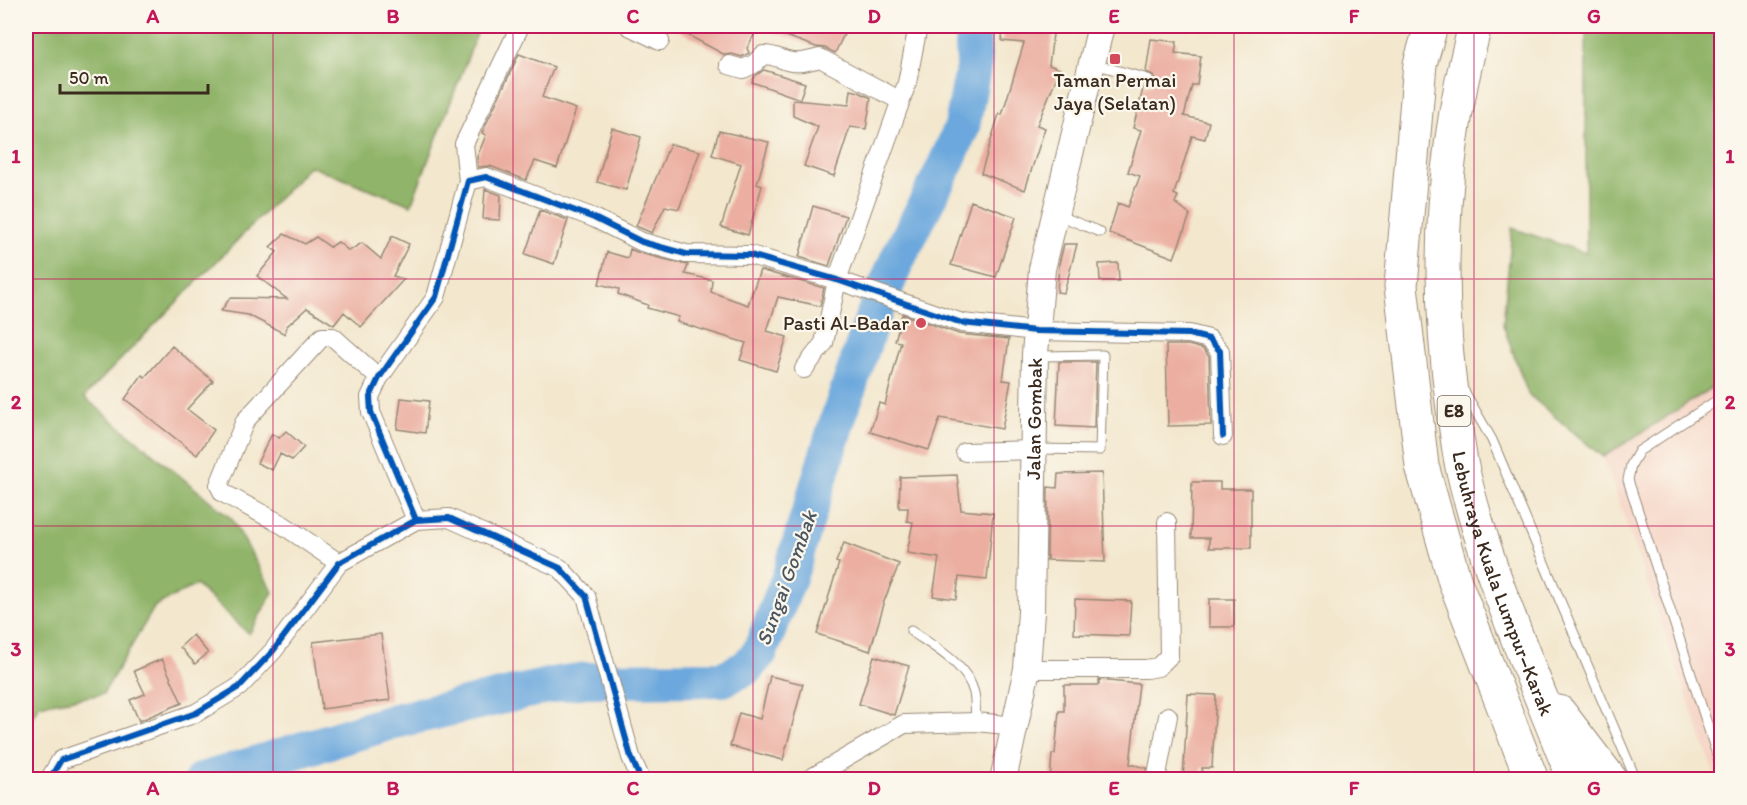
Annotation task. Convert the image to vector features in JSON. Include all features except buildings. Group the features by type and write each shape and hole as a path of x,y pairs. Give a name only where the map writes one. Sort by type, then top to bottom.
{"highway":[{"name":"Lebuhraya Kuala Lumpur–Karak","path":"1431,26 1420,64 1401,286 1422,466 1455,582 1532,780"},
{"name":"Lebuhraya Kuala Lumpur–Karak","path":"1475,26 1462,74 1445,182 1442,290 1446,360 1462,466 1492,571 1574,780"},
{"path":"1533,677 1611,780"}],"main road":[{"name":"Jalan Gombak","path":"1003,780 1027,669 1037,449 1036,331 1042,268 1101,26"}],"street":[{"path":"416,520 371,412 370,397 379,378 436,297 468,181 464,144 520,26"},
{"path":"629,26 660,41"},
{"path":"804,369 824,343 837,280 909,73 918,26"},
{"path":"729,65 743,69 754,64 763,55 775,55 788,61 804,62 820,58 899,100"},
{"path":"468,181 486,177 594,218 642,242 686,254 750,255 837,280 962,323 1036,331 1189,333 1209,339 1220,351 1223,436"},
{"path":"339,563 284,525 223,493 219,485 245,421 322,338 333,337 379,378"},
{"path":"965,452 1037,449"},
{"path":"49,780 61,760 196,713 239,687 273,651 339,563 416,520 449,518 560,568 586,596 631,757 641,780"},
{"path":"1027,669 1146,669 1158,667 1169,656 1167,522"},
{"path":"1156,780 1168,716"},
{"path":"808,780 904,724 976,722 1016,726"}],"lane":[{"path":"1092,63 1148,79"},
{"path":"1056,214 1100,232"},
{"path":"1103,355 1100,450 1037,449 1042,356 1103,355"},
{"path":"1446,360 1492,440 1636,780"},
{"path":"1722,397 1639,451 1631,465 1628,480 1722,770"},
{"path":"911,632 935,647 962,669 974,692 976,722"}],"shaded area":[{"path":"1721,382 1721,779 1716,779 1603,457"}],"green space":[{"path":"26,26 480,26 411,205 310,166 84,397 232,519 273,592 249,634 196,585 155,606 103,694 39,705 26,727"},
{"path":"1586,26 1722,26 1721,382 1603,457 1528,394 1503,325 1512,228 1586,253"}],"waterway":[{"name":"Sungai Gombak","path":"202,780 395,721 557,684 587,680 723,679 746,668 760,652 790,575 837,422 872,319 898,258 943,170 962,127 974,63 972,26"}],"cycle path":[{"path":"416,520 371,412 370,397 379,378 436,297 468,181 486,177 594,218 642,242 686,254 750,255 837,280 962,323 1036,331 1189,334 1209,339 1220,351 1223,436"},
{"path":"49,780 61,760 196,713 239,687 273,651 339,563 416,520 449,518 560,568 586,596 631,757 641,780"}],"place":[{"name":"Taman Permai Jaya (Selatan)","path":"1115,59"},
{"name":"Pasti Al-Badar","path":"921,323"}]}
